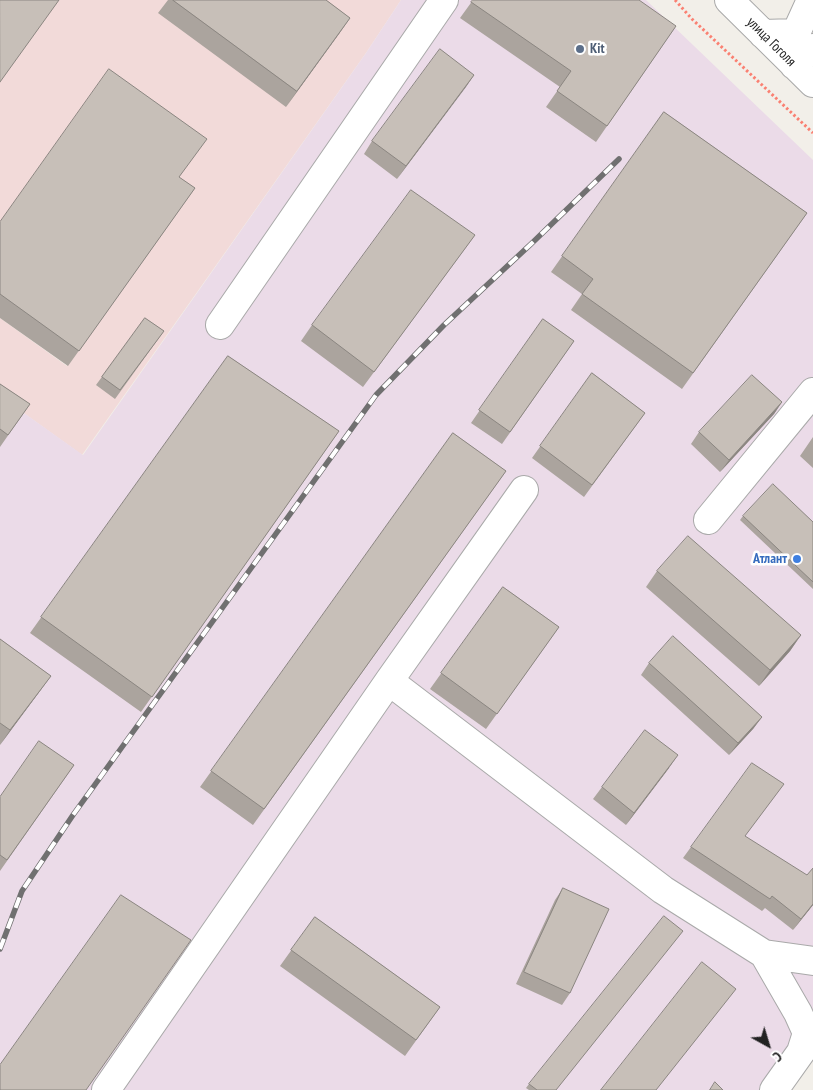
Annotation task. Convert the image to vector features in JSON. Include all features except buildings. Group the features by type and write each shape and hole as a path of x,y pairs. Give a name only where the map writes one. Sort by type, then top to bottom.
{"street":[{"path":"220,325 444,0"},
{"name":"улица Гоголя","path":"729,0 763,34 807,65"},
{"path":"763,34 796,34 811,0"},
{"path":"708,520 813,392"},
{"path":"108,1089 389,681 524,490"},
{"path":"389,681 662,890 764,954 813,961"},
{"path":"764,954 798,1013 807,1033 801,1052 774,1090"}],"path":[{"path":"675,0 692,19 813,133"}],"shaded area":[{"path":"0,0 401,0 366,53 82,455 0,396 0,318 67,366 0,222"},
{"path":"401,0 646,0 813,160 813,1014 759,1090 0,1090 0,396 83,455 366,53"}],"railway":[{"path":"0,949 22,891 73,815 376,395 444,325 619,159"}],"place":[{"name":"Kit","path":"580,49"},
{"name":"Атлант","path":"797,559"}]}
